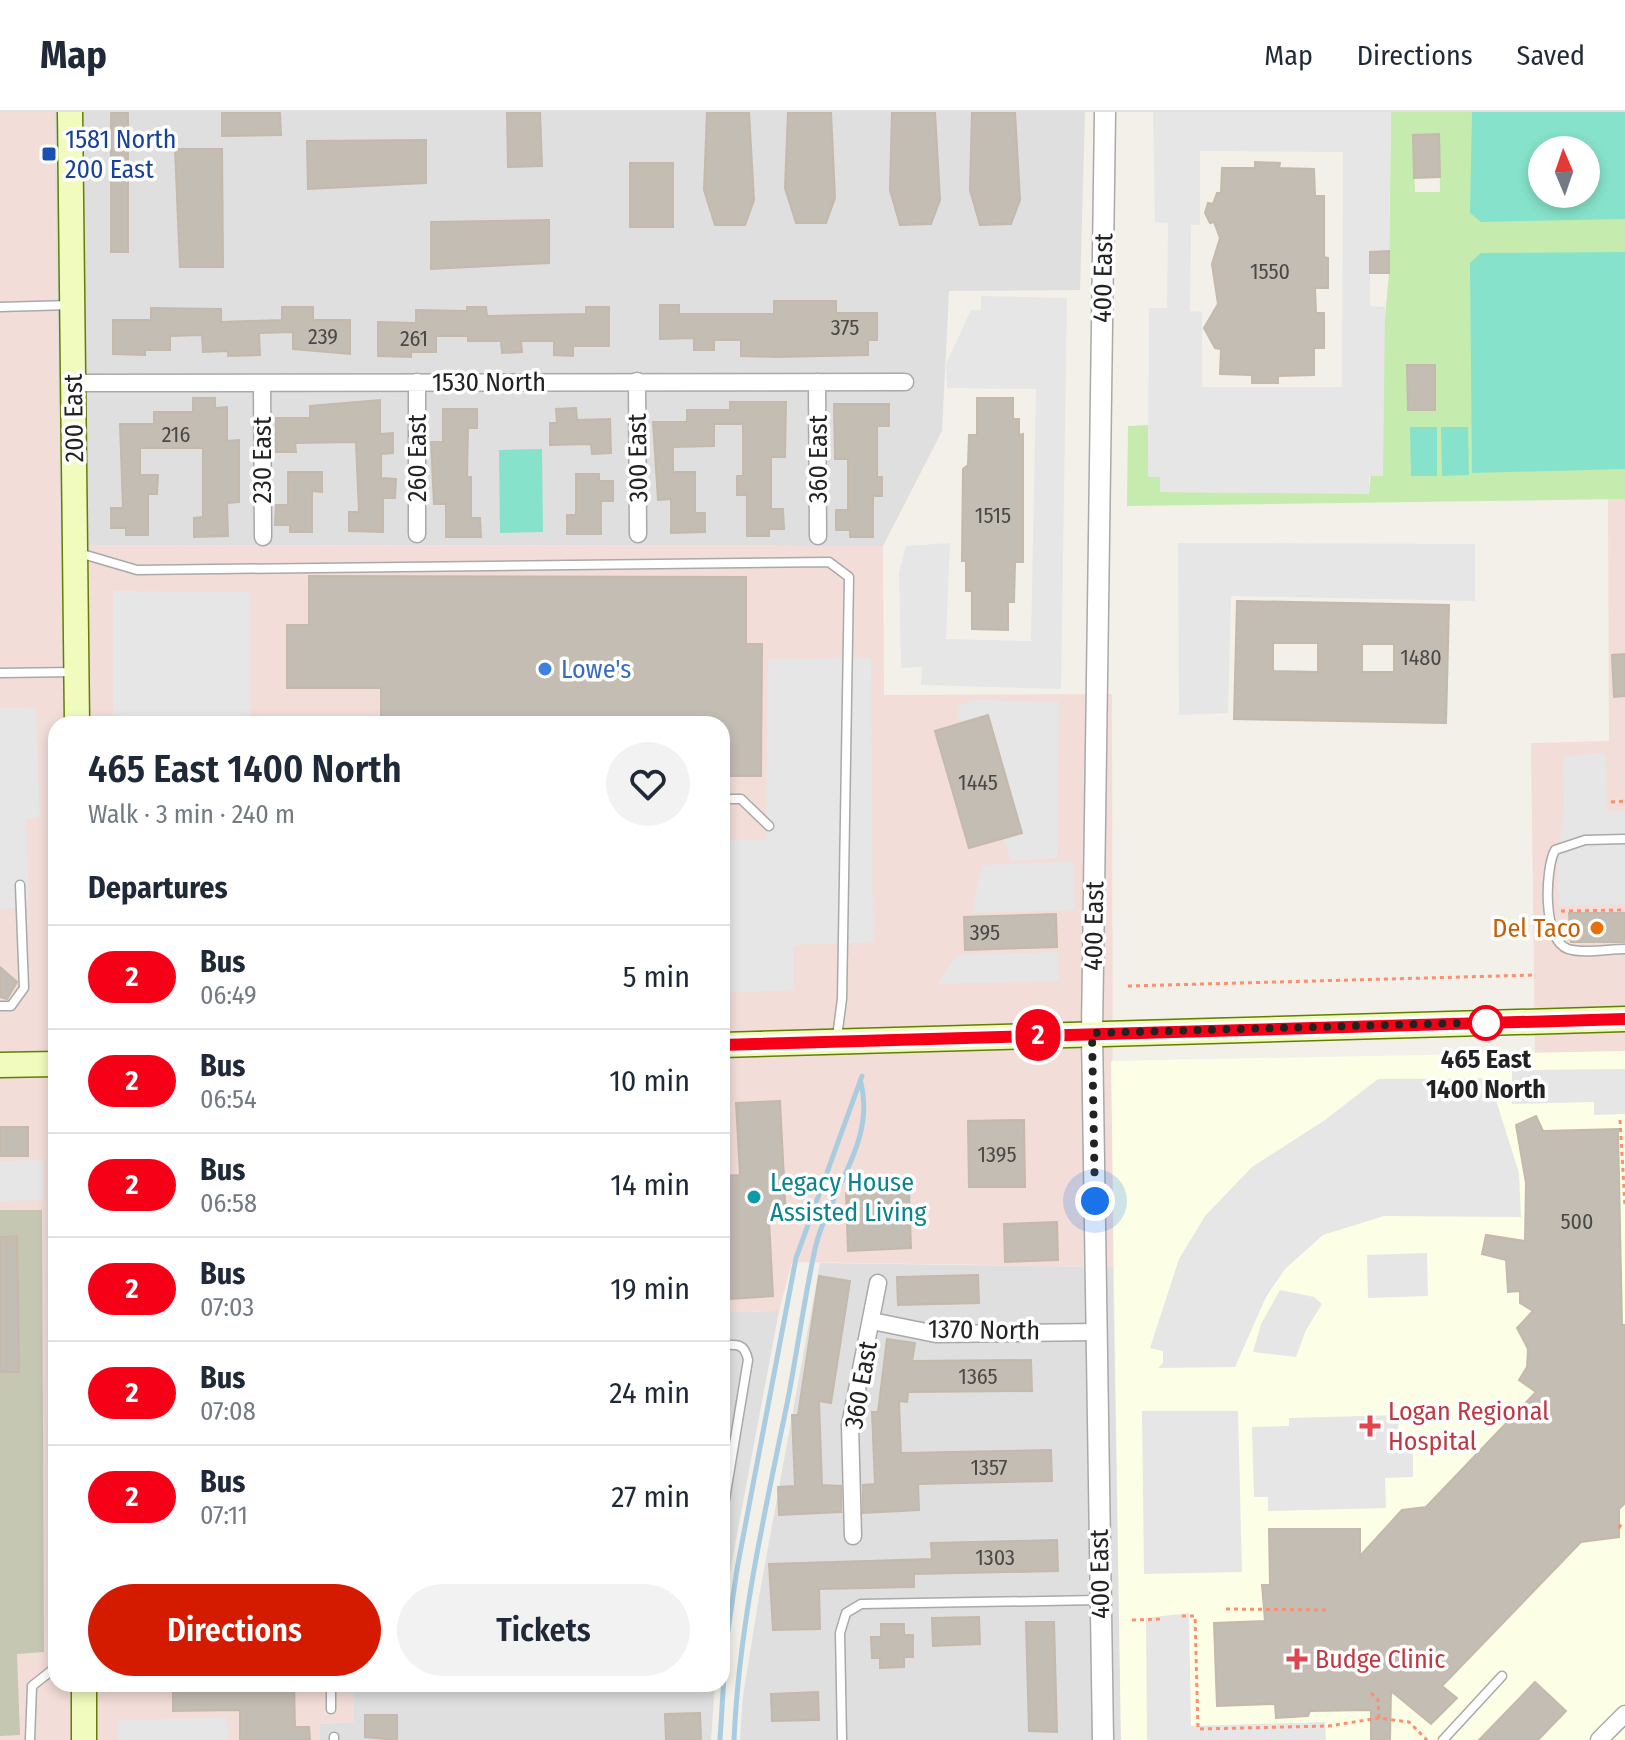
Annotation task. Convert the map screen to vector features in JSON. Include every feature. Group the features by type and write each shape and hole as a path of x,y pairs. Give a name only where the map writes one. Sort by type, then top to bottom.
{"main road":[{"name":"200 East","path":"70,112 77,716"},
{"path":"730,1045 1625,1019"},
{"path":"0,1065 48,1064"},
{"path":"84,1692 84,1740"}],"street":[{"name":"400 East","path":"1103,1740 1092,1033 1105,112"},
{"name":"300 East","path":"637,381 638,534"},
{"name":"260 East","path":"417,382 417,534"},
{"name":"360 East","path":"817,382 818,536"},
{"name":"1530 North","path":"73,383 905,382"},
{"name":"230 East","path":"262,383 263,537"},
{"name":"360 East","path":"853,1536 850,1425 878,1283"},
{"name":"1370 North","path":"872,1321 936,1334 1097,1332"},
{"path":"1599,1740 1625,1714"}],"lane":[{"path":"0,307 72,305"},
{"path":"75,552 137,570 829,562 849,577 842,999 836,1042"},
{"path":"0,673 76,672"},
{"path":"730,799 741,799 769,826"},
{"path":"1625,839 1585,840 1555,850 1550,860 1549,925 1555,939 1568,949 1625,949"},
{"path":"0,1006 11,1006 24,988 20,885"},
{"path":"730,1345 739,1344 746,1350 748,1360 730,1469"},
{"path":"842,1740 840,1633 846,1613 861,1604 1100,1600"},
{"path":"30,1740 32,1686 48,1673"},
{"path":"1443,1740 1502,1676"},
{"path":"331,1692 331,1709"}],"path":[{"path":"1611,802 1625,801"},
{"path":"1558,911 1625,910"},
{"path":"1128,986 1536,975"},
{"path":"1620,1120 1625,1206"},
{"path":"1619,1528 1623,1521"},
{"path":"1226,1609 1329,1610"},
{"path":"1182,1616 1195,1616 1198,1729 1329,1726 1344,1721 1379,1718 1409,1722 1427,1740"},
{"path":"1132,1620 1164,1619"},
{"path":"1371,1693 1378,1700 1379,1718"}],"shaded area":[{"path":"0,112 54,112 60,545 883,546 884,695 1112,694 1113,1267 792,1262 779,1311 730,1312 730,716 48,716 48,1692 354,1692 354,1722 320,1724 320,1740 0,1740"},
{"path":"54,112 1085,112 1080,290 949,291 942,431 883,546 60,545"},
{"path":"1153,112 1391,112 1389,251 1370,252 1370,306 1385,307 1383,476 1369,476 1369,494 1160,492 1160,477 1148,477 1149,308 1167,308 1168,223 1155,222","holes":["1200,151 1343,152 1342,387 1202,387 1202,312 1190,311 1191,225 1200,225"]},
{"path":"981,296 1067,298 1061,689 921,685 922,667 901,668 899,572 906,546 950,543 946,639 1031,641 1036,389 947,388 946,364 971,310 981,310"},
{"path":"1608,499 1625,499 1625,1051 1535,1053 1531,743 1609,741"},
{"path":"1178,543 1475,544 1475,601 1231,596 1228,713 1179,715"},
{"path":"113,591 250,592 250,716 113,716"},
{"path":"871,658 873,942 793,945 793,990 730,993 730,840 766,840 768,659"},
{"path":"974,700 1059,702 1057,858 1011,861 1003,838 1022,833 987,715 961,723 957,707"},
{"path":"36,707 40,818 26,819 29,908 0,909 0,708"},
{"path":"1605,753 1607,811 1625,811 1625,904 1559,906 1557,867 1564,808 1563,756"},
{"path":"1073,862 1075,910 972,913 982,865"},
{"path":"1058,952 1059,981 937,984 957,955"},
{"name":"Logan Regional Hospital","path":"1625,1051 1625,1740 1121,1740 1111,1061"},
{"path":"1625,1069 1625,1114 1594,1115 1594,1102 1512,1104 1512,1070"},
{"path":"1495,1078 1495,1097 1519,1173 1521,1217 1384,1216 1323,1235 1285,1269 1266,1297 1235,1367 1158,1368 1163,1363 1163,1351 1150,1348 1179,1259 1205,1216 1252,1167 1325,1120 1378,1079"},
{"path":"43,1160 43,1200 0,1201 0,1161"},
{"path":"0,1210 42,1210 44,1652 17,1654 20,1735 0,1736"},
{"path":"1427,1253 1428,1296 1368,1298 1367,1255"},
{"path":"820,1263 1113,1267 1121,1740 740,1740 743,1696 759,1597"},
{"path":"1280,1290 1314,1297 1322,1304 1306,1330 1296,1357 1253,1352 1261,1324"},
{"path":"779,1311 730,1574 730,1312"},
{"path":"1142,1411 1238,1411 1242,1572 1144,1574"},
{"path":"1398,1415 1399,1447 1413,1447 1413,1477 1385,1478 1386,1508 1268,1511 1268,1497 1254,1497 1252,1427 1289,1426 1289,1418"},
{"path":"1189,1613 1191,1726 1325,1722 1326,1740 1147,1740 1146,1618"},
{"path":"354,1692 714,1692 711,1740 320,1740 320,1724 354,1722"},
{"path":"227,1718 228,1740 117,1740 117,1720"}],"green space":[{"path":"1391,112 1625,112 1625,499 1127,506 1128,426 1148,425 1148,476 1160,477 1161,492 1369,493 1389,273","holes":["1439,134 1440,192 1415,192 1413,135"]},
{"path":"1472,112 1625,112 1625,219 1481,222 1470,213"},
{"path":"1625,252 1625,469 1472,473 1470,263 1481,253"},
{"path":"1410,427 1437,427 1437,476 1411,476"},
{"path":"1441,427 1468,427 1469,475 1442,476"},
{"path":"542,449 543,532 500,533 499,450"}],"building":[{"path":"111,112 128,112 128,252 111,252"},
{"path":"222,112 280,112 281,135 222,136"},
{"path":"507,112 540,112 542,166 508,167"},
{"path":"707,112 749,112 754,200 745,225 715,225 704,190"},
{"path":"788,112 831,112 835,198 826,223 796,223 785,188"},
{"path":"892,112 935,112 940,200 931,224 900,225 890,190"},
{"path":"972,112 1015,112 1020,200 1011,224 980,225 970,190"},
{"path":"1439,134 1440,177 1414,178 1413,135"},
{"path":"426,140 426,183 308,189 307,141"},
{"path":"175,149 222,149 223,267 180,267"},
{"path":"1255,162 1280,163 1279,168 1314,169 1315,196 1324,196 1324,257 1328,258 1328,288 1315,288 1316,313 1324,313 1324,348 1314,348 1314,375 1278,376 1278,383 1252,383 1252,375 1220,374 1221,349 1215,348 1204,328 1218,304 1212,264 1220,238 1214,222 1210,223 1205,213 1208,203 1213,204 1217,193 1221,193 1222,168 1255,168"},
{"path":"630,163 673,163 673,227 630,227"},
{"path":"549,220 549,263 431,269 431,222"},
{"path":"1389,251 1389,273 1370,273 1370,252"},
{"path":"774,301 836,301 836,313 877,313 877,340 868,340 868,355 776,357 741,356 741,340 714,340 714,350 694,350 694,338 660,339 660,305 679,305 679,314 774,314"},
{"path":"282,307 313,307 313,320 350,320 350,354 293,349 293,332 259,333 260,355 228,356 228,351 203,352 202,335 170,336 170,350 145,350 145,355 113,354 113,320 151,320 151,308 221,309 221,322 282,320"},
{"path":"467,307 486,307 487,316 586,314 586,307 609,307 609,346 573,346 573,356 554,355 554,341 521,341 522,352 502,353 501,341 468,341 468,336 436,336 436,352 411,352 411,357 378,356 378,322 416,323 416,310 467,311"},
{"path":"1407,365 1435,365 1435,410 1408,410"},
{"path":"193,398 215,398 215,408 227,407 227,441 239,440 239,502 227,503 228,536 194,537 194,518 203,517 203,448 140,448 140,475 158,475 157,494 148,494 148,535 126,535 126,528 111,528 111,508 123,508 120,424 154,424 154,412 193,412"},
{"path":"977,398 1013,398 1013,419 1019,419 1019,435 1023,434 1023,562 1015,562 1014,602 1008,602 1008,630 972,629 972,591 966,591 966,561 962,561 963,469 968,465 969,435 977,435"},
{"path":"380,400 380,434 393,433 393,453 381,454 381,478 396,479 395,498 383,498 383,532 349,531 349,512 359,512 356,442 295,443 296,452 276,452 276,418 310,418 310,406"},
{"path":"730,402 786,402 785,457 771,457 771,509 783,509 784,529 769,529 769,536 747,536 747,495 737,495 737,476 743,476 743,424 714,424 714,446 673,447 673,472 695,472 695,513 705,513 705,532 671,533 671,499 658,500 653,422 687,422 687,410 730,410"},
{"path":"834,404 889,404 889,426 877,426 877,477 882,477 882,496 873,496 873,537 850,537 850,530 836,530 836,510 848,510 848,459 835,459"},
{"path":"576,408 577,420 610,419 611,453 592,454 591,444 550,445 550,423 557,423 556,409"},
{"path":"443,409 477,409 477,428 468,428 467,477 471,477 471,518 480,518 481,537 446,537 446,504 434,504 431,442 443,442"},
{"path":"288,472 322,472 322,492 312,491 312,532 290,532 290,525 275,525 276,505 288,505"},
{"path":"576,474 599,474 599,481 613,481 613,501 601,501 601,534 567,534 567,515 576,515"},
{"path":"309,576 746,577 746,644 762,644 761,776 730,776 730,716 381,716 381,688 287,688 287,625 309,625"},
{"path":"1237,601 1449,605 1446,723 1234,719","holes":["1273,643 1318,643 1318,672 1273,671","1362,644 1394,644 1394,672 1362,672"]},
{"path":"1625,654 1625,696 1614,697 1612,655"},
{"path":"988,715 1022,833 969,848 935,731"},
{"name":"Del Taco","path":"1569,913 1625,913 1625,942 1571,942"},
{"path":"1056,914 1057,947 965,950 964,917"},
{"path":"0,967 17,982 7,999 0,997"},
{"name":"Legacy House Assisted Living","path":"780,1101 786,1219 769,1220 773,1296 730,1299 730,1176 740,1175 736,1103"},
{"path":"1536,1116 1543,1131 1618,1129 1622,1325 1625,1325 1625,1503 1619,1509 1619,1537 1581,1542 1442,1686 1457,1698 1431,1724 1391,1691 1390,1740 1371,1740 1371,1710 1310,1711 1308,1716 1276,1718 1275,1704 1217,1706 1214,1623 1265,1621 1262,1585 1270,1585 1269,1529 1360,1529 1360,1556 1402,1510 1426,1507 1536,1392 1519,1380 1527,1367 1528,1349 1517,1328 1533,1311 1520,1303 1520,1291 1508,1292 1506,1260 1482,1254 1486,1235 1525,1241 1526,1183 1516,1125"},
{"path":"1024,1120 1025,1187 969,1187 968,1121"},
{"path":"0,1127 28,1127 28,1156 0,1156"},
{"path":"909,1191 911,1248 848,1251 846,1193"},
{"path":"1057,1222 1058,1260 1005,1262 1004,1224"},
{"path":"17,1236 19,1372 0,1372 0,1237"},
{"path":"978,1275 979,1303 898,1305 897,1277"},
{"path":"819,1276 850,1281 831,1403 819,1401 822,1485 841,1486 841,1512 779,1515 778,1487 795,1486 792,1415 798,1415"},
{"path":"887,1339 915,1343 912,1361 1031,1360 1032,1391 908,1392 907,1402 899,1401 901,1453 1051,1450 1052,1481 918,1484 919,1510 863,1513 863,1485 875,1484 872,1412 878,1412"},
{"path":"1057,1540 1058,1571 914,1574 914,1587 819,1589 820,1629 773,1630 769,1564 932,1559 931,1543"},
{"path":"979,1617 980,1644 933,1646 932,1618"},
{"path":"1026,1622 1054,1622 1057,1732 1029,1731"},
{"path":"881,1624 904,1624 904,1635 913,1635 913,1657 904,1657 904,1667 880,1668 880,1658 872,1658 871,1637 881,1637"},
{"path":"1535,1682 1566,1711 1538,1740 1479,1740"},
{"path":"173,1692 294,1692 295,1727 309,1727 310,1740 240,1740 240,1710 173,1711"},
{"path":"818,1692 819,1720 772,1721 771,1694"},
{"path":"700,1713 701,1740 666,1740 665,1714"},
{"path":"365,1715 397,1715 397,1740 365,1737"}],"waterway":[{"path":"730,1617 796,1258 862,1076"},
{"path":"734,1740 747,1613 811,1268 821,1228 862,1126 864,1105 861,1083"},
{"path":"720,1740 723,1692"}],"bus line":[{"name":"2","path":"730,1045 1625,1019"}],"place":[{"name":"1581 North 200 East","path":"49,154"},
{"name":"Lowe's","path":"545,669"},
{"name":"Del Taco","path":"1597,928"},
{"name":"465 East 1400 North","path":"1486,1023"},
{"name":"Legacy House Assisted Living","path":"754,1197"},
{"name":"Logan Regional Hospital","path":"1370,1426"},
{"name":"Budge Clinic","path":"1297,1659"}],"route":[{"path":"1095,1201 1092,1033 1499,1022 1486,1023"}]}
